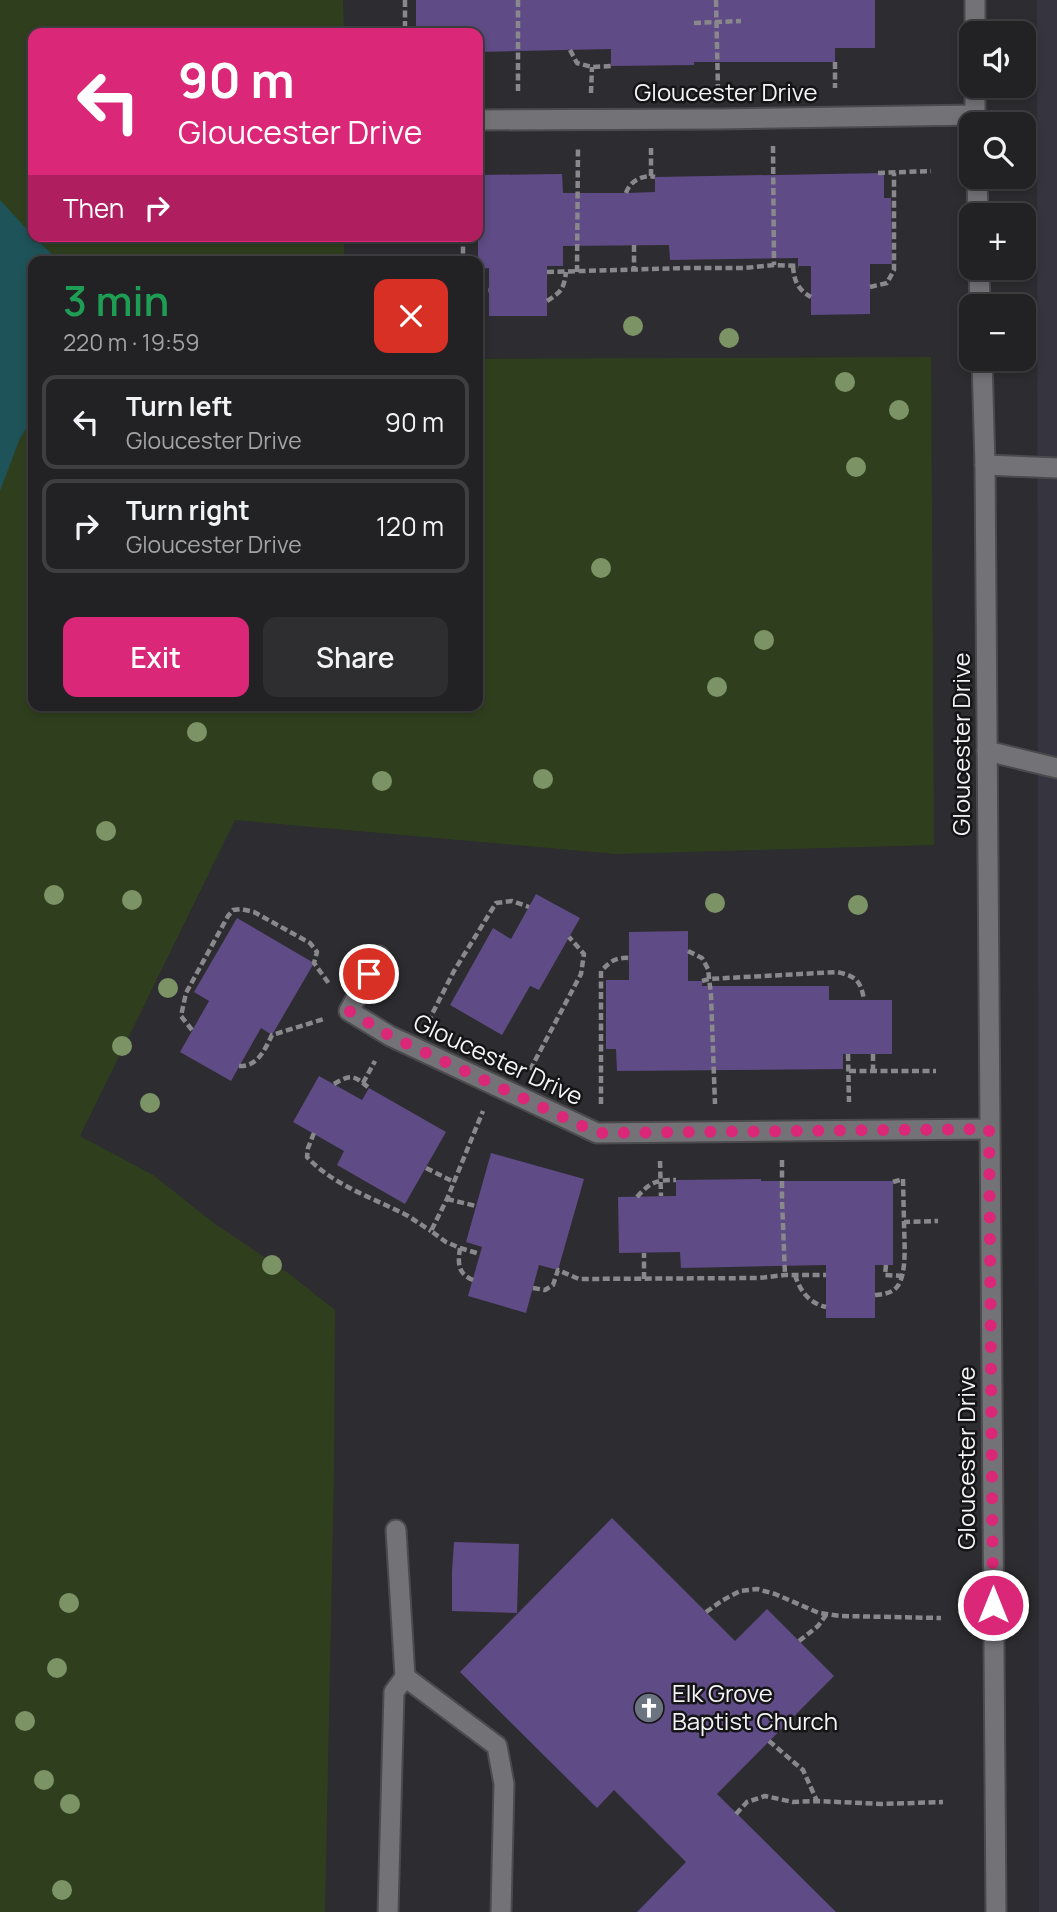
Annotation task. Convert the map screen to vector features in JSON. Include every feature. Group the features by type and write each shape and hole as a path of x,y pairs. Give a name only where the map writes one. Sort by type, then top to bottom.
{"street":[{"path":"975,0 975,21"},
{"name":"Gloucester Drive","path":"483,120 773,117 959,119"},
{"name":"Gloucester Drive","path":"982,371 996,1912"},
{"path":"985,465 1057,468"},
{"path":"987,751 1057,768"},
{"path":"349,1011 379,956"},
{"name":"Gloucester Drive","path":"349,1011 390,1036 597,1133 989,1129"},
{"path":"388,1912 394,1692 405,1677 396,1530"},
{"path":"405,1677 498,1746 504,1784 501,1912"}],"path":[{"path":"405,0 405,28"},
{"path":"517,120 518,0"},
{"path":"716,0 718,119"},
{"path":"694,23 741,21"},
{"path":"570,50 577,63 592,67 611,66"},
{"path":"773,117 774,265"},
{"path":"577,272 579,119"},
{"path":"878,173 931,171"},
{"path":"870,287 887,283 894,270 894,173"},
{"path":"626,192 629,184 636,180 655,177"},
{"path":"634,245 634,270"},
{"path":"547,272 796,266 794,278 798,288 811,297"},
{"path":"547,301 563,288 566,272"},
{"path":"483,289 489,290"},
{"path":"415,1048 454,971 496,903 512,901 529,907"},
{"path":"192,1030 181,1016 186,993 233,910 254,912 310,943 317,952 314,963 349,1011 272,1035 257,1061 247,1067 239,1066"},
{"path":"516,1095 581,974 583,954 569,937"},
{"path":"688,951 702,958 708,969 716,1132"},
{"path":"601,1133 601,971 611,960 629,958"},
{"path":"702,981 837,972 850,975 856,980 862,987 864,1000"},
{"path":"848,1054 848,1131"},
{"path":"873,1054 873,1071"},
{"path":"849,1071 936,1071"},
{"path":"334,1084 346,1077 357,1078 369,1088"},
{"path":"431,1231 494,1085"},
{"path":"783,1131 785,1275"},
{"path":"314,1133 307,1157 318,1169 366,1197 408,1217 446,1241 480,1254"},
{"path":"660,1133 661,1196"},
{"path":"426,1168 454,1182"},
{"path":"875,1295 889,1293 898,1287 903,1276 903,1179 893,1181"},
{"path":"637,1197 648,1184 660,1180 676,1180"},
{"path":"447,1199 476,1206"},
{"path":"904,1222 938,1221"},
{"path":"460,1248 460,1270 465,1277 473,1280"},
{"path":"643,1279 644,1253"},
{"path":"886,1265 885,1275 903,1276"},
{"path":"533,1288 545,1290 553,1285 558,1270 579,1279 825,1275"},
{"path":"795,1275 798,1286 807,1297 817,1305 825,1307"},
{"path":"706,1612 740,1591 757,1589 819,1613 889,1618 941,1618"},
{"path":"799,1641 817,1626 826,1614"},
{"path":"769,1741 803,1770 817,1801"},
{"path":"736,1814 747,1802 765,1796 793,1802 943,1802"}],"shaded area":[{"path":"1037,0 1057,0 1057,1912 1039,1912"}],"green space":[{"path":"0,0 343,0 344,28 28,28 28,242 344,242 344,256 28,256 28,711 483,711 483,359 931,357 934,845 616,854 235,820 80,1136 153,1175 215,1224 288,1273 335,1310 325,1912 0,1912"}],"water":[{"path":"0,200 28,231 28,242 39,242 54,256 28,256 28,426 20,438 0,491"}],"building":[{"path":"416,0 875,0 875,48 835,48 835,62 694,62 694,65 611,66 611,49 483,52 483,28 416,28"},
{"path":"884,173 884,198 891,198 892,264 870,264 870,314 811,315 811,266 798,266 798,258 670,260 669,245 563,246 563,266 547,266 547,316 489,316 489,268 483,269 483,256 478,256 478,242 483,242 483,175 562,174 563,193 655,192 655,177"},
{"path":"536,894 580,918 539,990 530,986 502,1035 450,1005 493,928 511,939"},
{"path":"237,918 314,963 272,1035 261,1028 231,1081 180,1052 209,1001 194,992"},
{"path":"688,931 688,981 702,981 702,986 829,986 829,1000 892,1000 892,1054 843,1054 843,1069 617,1071 616,1049 606,1049 606,980 629,980 629,932"},
{"path":"319,1076 362,1100 369,1088 446,1132 405,1204 337,1165 344,1151 293,1122"},
{"path":"491,1153 584,1179 558,1270 539,1265 526,1313 468,1296 482,1247 466,1242"},
{"path":"676,1180 893,1181 893,1265 875,1265 875,1318 826,1318 826,1265 681,1268 680,1252 619,1253 618,1197 676,1196"},
{"name":"Elk Grove Baptist Church","path":"612,1518 735,1641 767,1609 834,1676 717,1794 836,1912 637,1912 686,1862 614,1790 597,1808 460,1672"},
{"path":"454,1542 519,1544 517,1613 452,1611"}],"place":[{"name":"Elk Grove Baptist Church","path":"649,1708"}],"route":[{"path":"369,974 349,1011 390,1036 597,1133 989,1129 993,1605"}]}
